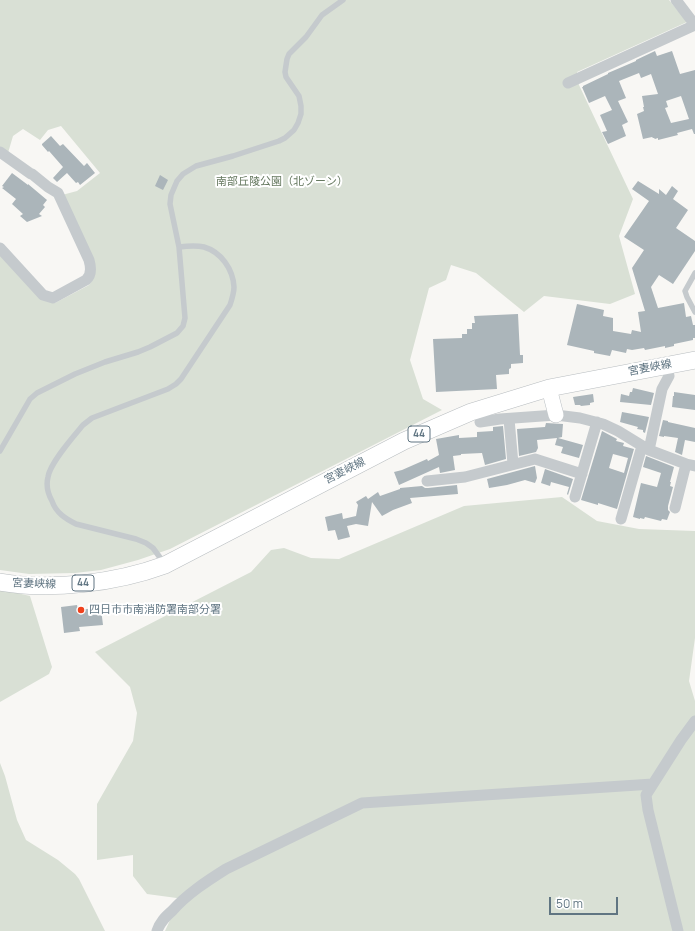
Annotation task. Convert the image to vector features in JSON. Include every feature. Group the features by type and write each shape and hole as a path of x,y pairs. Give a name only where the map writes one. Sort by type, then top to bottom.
{"main road":[{"name":"宮妻峡線","path":"0,582 46,586 84,583 135,573 165,564 404,440 471,412 549,388 695,360"}],"street":[{"path":"568,83 695,25 676,0"},
{"path":"0,152 58,193 91,265 90,274 86,280 58,296 53,298 48,297 43,295 0,248"},
{"path":"621,519 646,448 662,389 668,376 666,365"},
{"path":"549,388 556,415"},
{"path":"480,422 509,418 556,415 580,418 603,424 646,448 691,465 675,508"},
{"path":"509,418 513,464"},
{"path":"575,497 597,422"},
{"path":"427,481 465,477 535,459 582,474"},
{"path":"678,931 646,795 680,740 695,721"},
{"path":"157,931 161,922 186,896 226,869 362,803 653,784"}],"lane":[{"path":"0,451 34,395 97,365 150,347 177,333 183,326 185,318 179,247 170,204 171,195 177,180 183,174 196,166 279,141 290,135 300,118 302,106 299,96 286,77 285,72 287,59 322,16 342,0"},
{"path":"165,564 153,548 146,543 136,539 76,524 68,520 56,510 52,504 47,483 52,465 82,425 87,421 168,389 181,380 230,305 234,287 233,277 227,264 222,258 217,253 204,247 190,245 179,247"},
{"path":"695,273 685,291 695,312"}],"green space":[{"name":"南部丘陵公園（北ゾーン）","path":"0,0 669,0 687,22 577,72 579,85 633,199 619,236 635,294 610,304 544,296 524,312 476,273 451,265 446,280 429,288 410,360 423,399 442,410 170,549 138,560 101,570 75,573 29,574 0,570 0,252 55,303 89,285 93,279 62,195 77,191 100,173 61,126 48,130 40,140 23,129 13,136 8,153 0,147"},
{"path":"562,497 597,521 639,529 695,531 695,638 689,681 695,701 695,931 165,931 171,918 184,899 147,894 133,876 133,855 97,860 97,804 133,741 137,713 130,687 95,652 251,572 271,550 284,548 311,558 339,559 464,506"},
{"path":"0,589 30,596 52,667 49,674 0,702"},
{"path":"0,763 17,820 26,840 58,860 75,874 79,879 105,931 0,931"}],"building":[{"path":"655,51 657,56 672,51 680,74 695,70 695,134 692,129 677,133 678,135 658,140 658,138 655,139 652,137 643,139 637,114 644,111 642,96 658,94 651,74 641,78 639,73 619,81 626,98 618,101 628,122 622,125 626,136 608,144 602,132 607,131 600,115 612,110 605,96 589,103 582,87","holes":["681,96 689,119 671,123 665,108 668,107 666,101"]},
{"path":"51,136 60,146 63,144 84,166 87,163 95,173 80,185 78,182 76,183 67,173 57,182 53,178 63,167 42,145"},
{"path":"12,173 47,200 43,205 45,207 39,214 42,216 27,222 20,216 23,214 12,204 16,199 2,188"},
{"path":"160,175 168,180 163,190 155,186"},
{"path":"638,181 659,194 659,189 666,195 672,186 678,191 673,199 688,210 676,228 695,241 695,251 673,284 659,275 651,287 658,308 684,303 686,317 691,316 693,325 695,325 695,338 693,338 693,340 674,344 674,346 665,348 665,346 645,350 644,348 632,350 627,349 626,353 612,350 610,356 567,345 577,304 604,310 603,316 613,318 613,331 631,334 632,330 641,332 638,312 645,311 632,268 644,250 624,237 649,201 632,189"},
{"path":"518,314 520,355 523,355 523,363 511,364 509,374 496,375 497,389 436,392 433,339 462,338 462,334 467,334 467,329 472,329 472,323 475,323 474,316"},
{"path":"633,388 654,393 651,405 620,402 621,394 629,396"},
{"path":"674,392 695,395 695,410 672,407"},
{"path":"593,394 594,402 590,403 590,405 575,405 573,397"},
{"path":"622,412 649,417 645,433 643,430 637,429 638,427 620,422"},
{"path":"663,420 695,428 695,442 685,440 682,455 675,452 678,438 659,436"},
{"path":"546,423 563,424 562,437 558,438 583,445 579,458 561,453 563,447 555,445 557,438 537,440 538,448 536,452 519,456 517,429 545,427"},
{"path":"503,426 506,459 485,465 482,453 461,454 453,456 455,470 440,473 439,467 399,485 394,472 427,459 428,461 439,455 436,439 459,435 459,438 477,437 477,432 493,431 493,427"},
{"path":"602,431 617,439 616,441 624,443 623,446 634,449 617,509 598,503 598,505 581,500","holes":["613,454 628,458 624,473 609,468"]},
{"path":"646,456 674,467 670,482 670,486 673,487 668,506 668,510 670,512 667,520 662,519 661,521 645,517 644,519 640,519 633,517 641,483 657,487 661,473 643,467"},
{"path":"535,466 537,478 535,483 525,480 489,488 487,479"},
{"path":"545,469 573,479 568,495 569,487 551,482 550,486 541,483"},
{"path":"457,485 458,494 410,498 412,503 382,516 372,502 368,526 356,524 347,526 350,537 338,540 335,530 328,531 325,517 342,513 343,519 356,516 358,505 356,502 366,496 368,499 378,492 380,496 400,488 422,486 428,488"},
{"path":"77,605 78,610 96,608 101,609 103,625 79,627 80,631 64,633 61,607"}],"place":[{"name":"四日市市南消防署南部分署","path":"81,610"}]}
